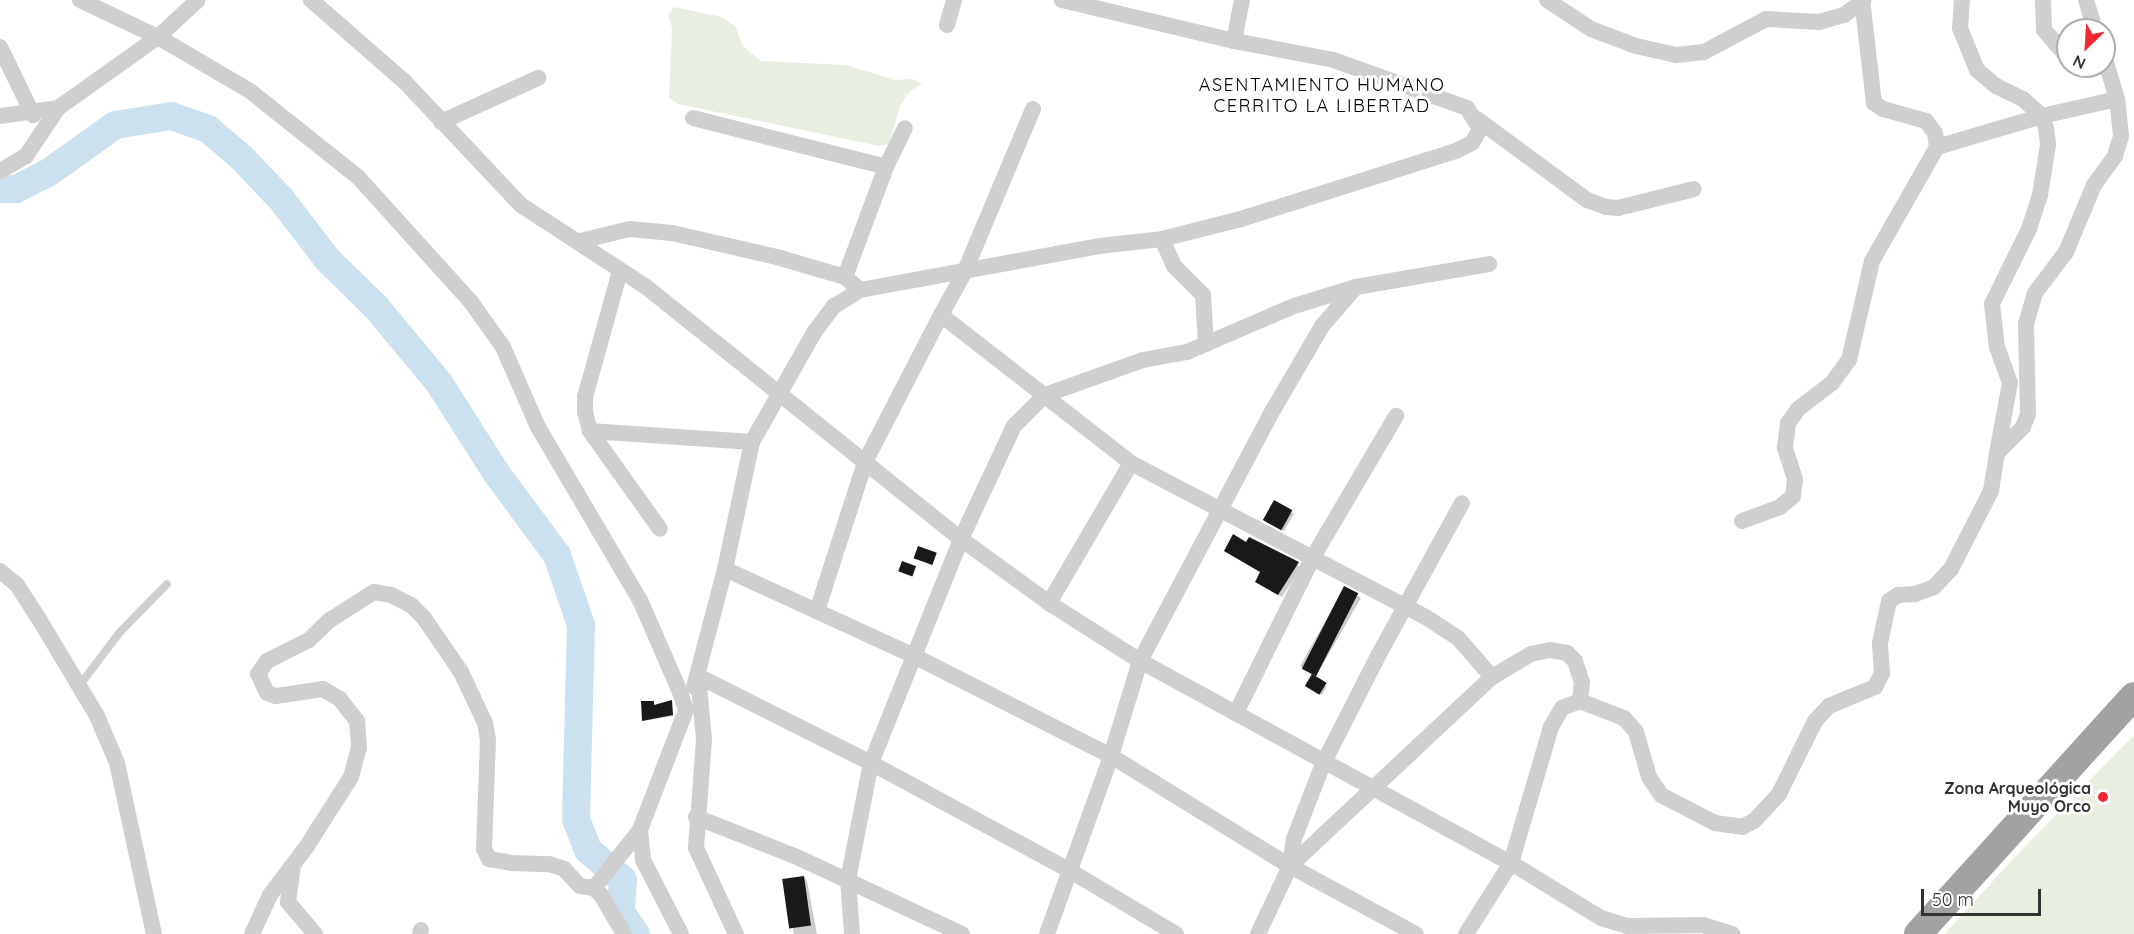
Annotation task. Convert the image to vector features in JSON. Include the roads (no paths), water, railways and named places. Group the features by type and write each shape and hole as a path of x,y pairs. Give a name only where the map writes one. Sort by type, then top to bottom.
{"highway":[{"path":"1918,934 2134,696"}],"street":[{"path":"80,0 158,36 250,91 357,177 471,302 503,347 538,427 640,600 686,710"},
{"path":"0,116 33,115 58,108 158,36 198,0"},
{"path":"311,0 404,81 521,205 580,241 620,271 645,286 961,539 1049,603 1140,661 1323,764 1511,863 1601,918 1627,926 1703,925 1733,934"},
{"path":"947,25 954,0"},
{"path":"1062,0 1234,41 1334,60 1467,108 1478,119 1587,200 1606,207 1618,208 1694,189"},
{"path":"1234,41 1242,0"},
{"path":"1547,0 1591,29 1636,46 1676,55 1704,52 1766,19 1819,22 1844,15 1863,0"},
{"path":"1742,521 1780,507 1793,496 1796,485 1785,448 1788,423 1798,409 1832,383 1849,360 1872,261 1937,147 1935,133 1926,121 1883,109 1874,103 1863,0"},
{"path":"1466,934 1511,863 1551,727 1562,708 1580,701 1624,718 1636,732 1649,777 1661,795 1672,803 1723,825 1742,827 1754,821 1779,794 1815,721 1829,706 1875,687 1881,673 1880,643 1889,601 1898,595 1915,594 1934,587 1951,569 1991,490 2010,383 1997,347 1992,304 2029,229 2040,195 2048,145 2042,116 2024,99 1986,80 1977,70 1960,28 1962,0"},
{"path":"2043,0 2044,30 2056,48"},
{"path":"2086,0 2092,18"},
{"path":"0,47 33,115"},
{"path":"441,122 538,78"},
{"path":"1997,453 2017,436 2028,414 2026,324 2036,293 2066,252 2094,185 2119,146 2121,124 2111,78"},
{"path":"1937,147 2042,116 2117,99"},
{"path":"0,171 26,156 58,108"},
{"path":"817,611 865,462 964,273 1033,109"},
{"path":"693,118 886,167"},
{"path":"594,888 608,867 640,830 686,710 698,676 725,569 752,442 779,393 834,306 860,290 964,273 1099,246 1162,239 1342,190 1458,150 1472,142 1480,129 1478,119"},
{"path":"845,277 886,167 905,128"},
{"path":"580,241 630,229 672,233 777,257 845,277 860,290"},
{"path":"1162,239 1174,266 1203,295 1206,344"},
{"path":"852,934 848,880 871,763 912,655 961,539 1014,426 1045,395 1206,344 1294,306 1356,287 1489,264"},
{"path":"620,271 585,397 585,412 590,431 660,529"},
{"path":"1047,934 1067,869 1111,756 1140,661 1223,509 1273,410 1322,326 1356,287"},
{"path":"941,315 1131,463 1313,557 1458,638 1492,677"},
{"path":"1236,713 1313,557 1396,416"},
{"path":"590,431 752,442"},
{"path":"1049,603 1131,463"},
{"path":"1258,934 1290,866 1294,839 1323,764 1462,503"},
{"path":"725,569 912,655 1111,756 1290,866 1416,934"},
{"path":"0,571 17,585 97,716 117,764 154,934"},
{"path":"252,934 258,915 351,777 359,748 357,721 340,699 323,689 276,696 267,693 258,674 267,661 309,640 330,620 374,592 392,595 411,605 424,618 461,672 485,723 484,849 489,859 558,865 580,886 594,888 624,934"},
{"path":"1290,866 1492,677 1531,654 1560,651 1568,653 1579,668 1582,682 1580,701"},
{"path":"698,676 871,763 1067,869 1176,934"},
{"path":"698,676 704,739 702,796 696,817 696,848 736,934"},
{"path":"696,817 848,880 962,934"},
{"path":"640,830 643,860 681,934"},
{"path":"293,862 288,902 315,934"}],"lane":[{"path":"79,687 120,632 168,585"}],"waterway":[{"path":"0,189 16,189 48,173 115,125 171,116 208,129 241,157 281,199 328,260 376,307 439,383 497,474 557,555 581,625 576,819 588,850 623,880 621,912 636,934"}],"place":[{"name":"Zona Arqueológica Muyo Orco","path":"2103,797"}],"district":[{"name":"ASENTAMIENTO HUMANO CERRITO LA LIBERTAD","path":"1322,96"}]}
